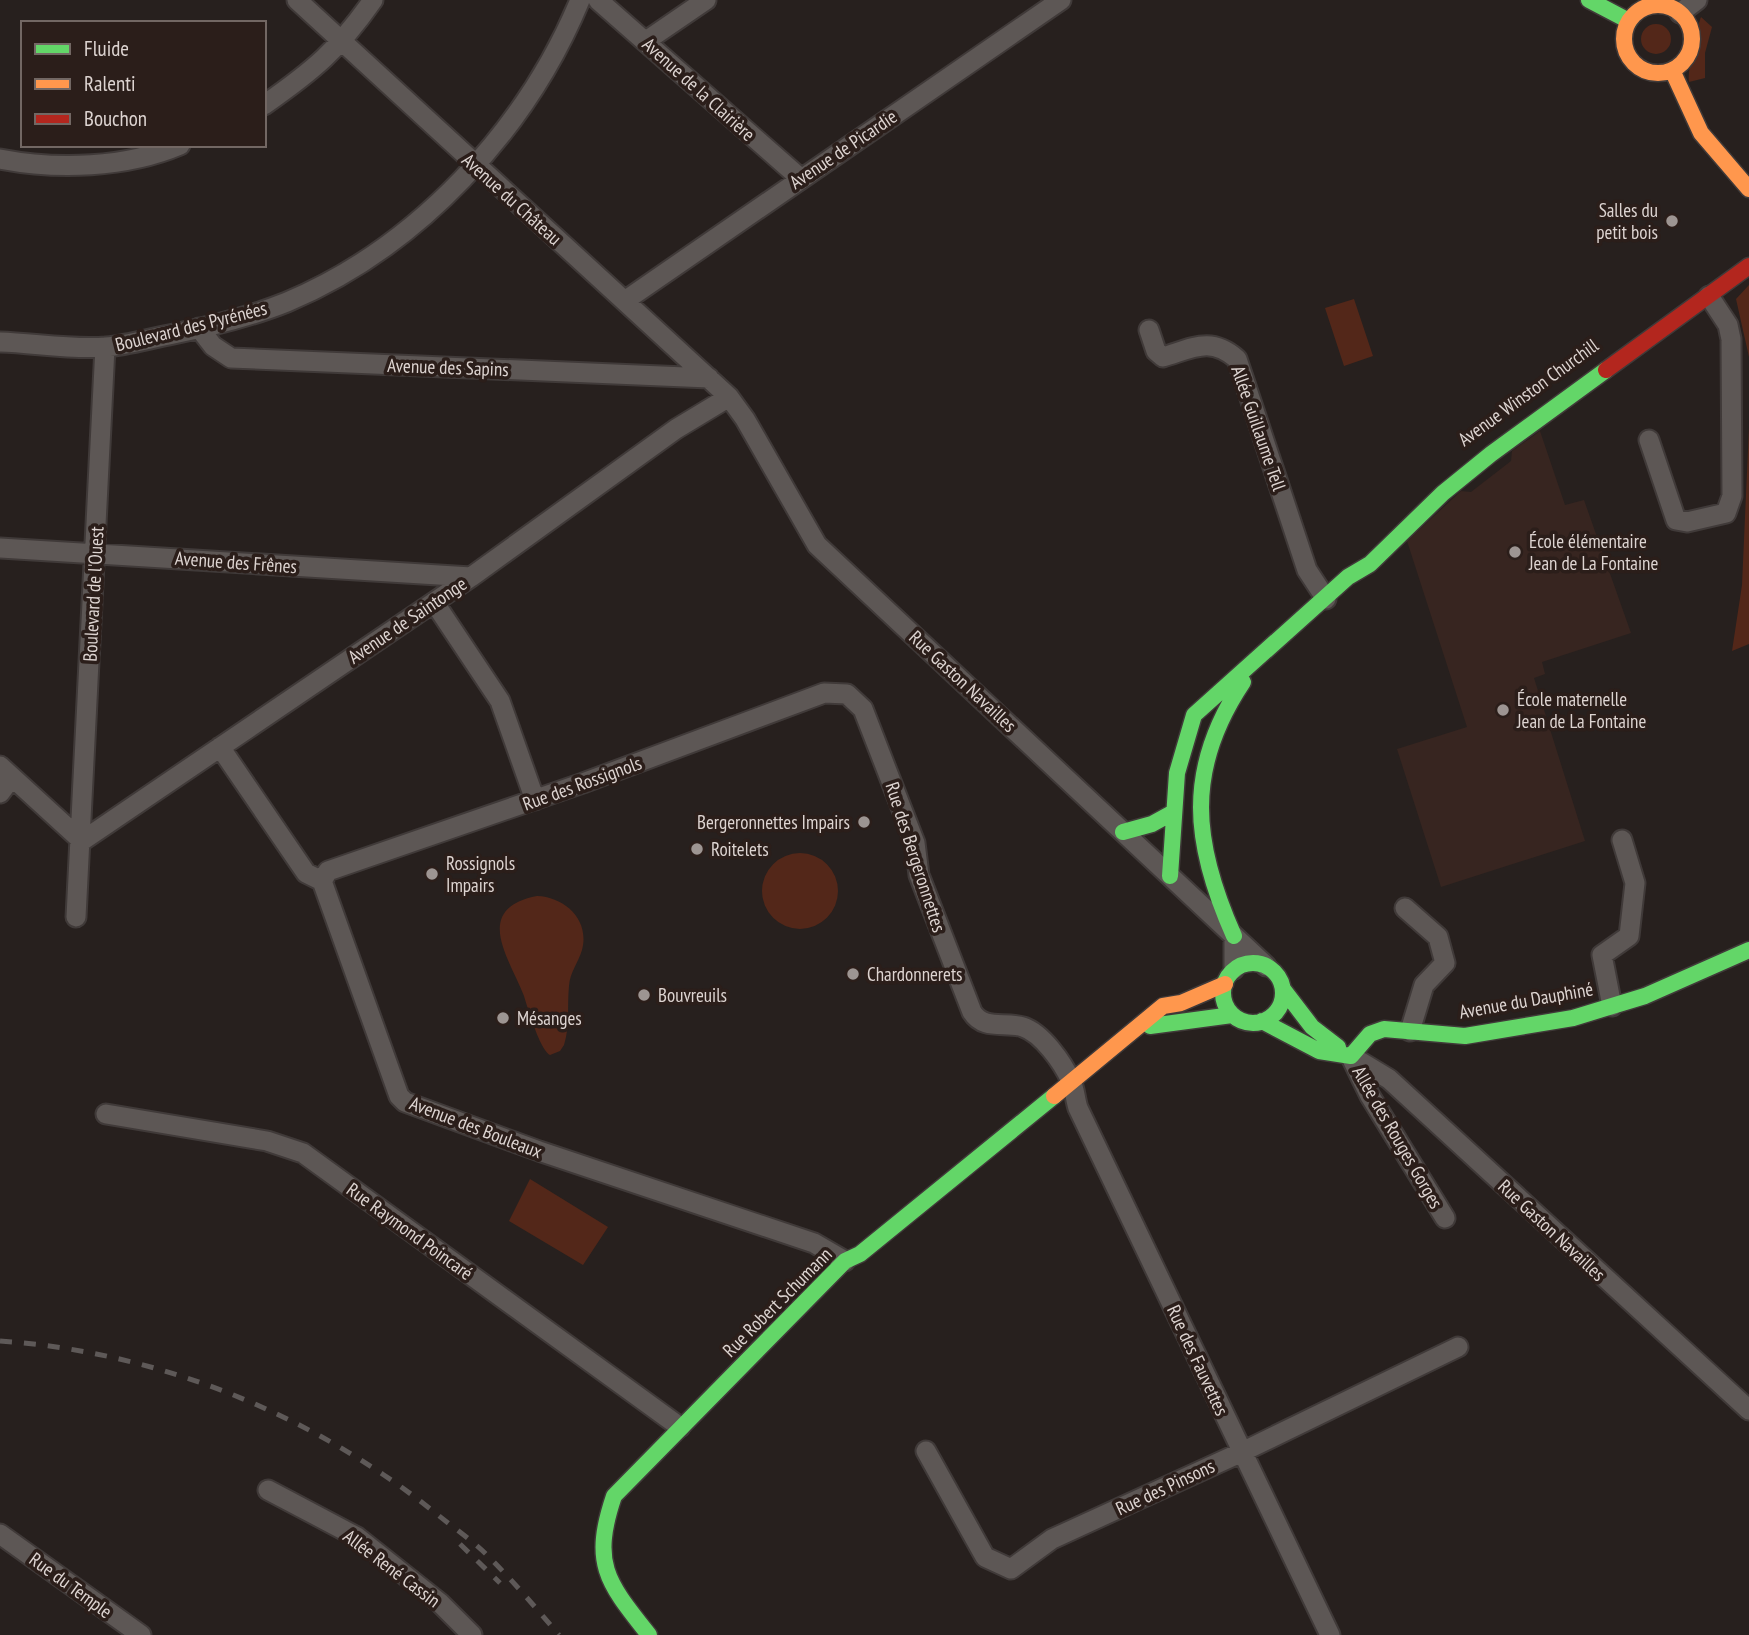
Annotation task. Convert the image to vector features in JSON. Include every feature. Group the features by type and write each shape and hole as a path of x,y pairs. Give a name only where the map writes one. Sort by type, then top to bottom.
{"street":[{"name":"Avenue du Château","path":"297,0 474,166 729,397"},
{"path":"266,104 309,73 344,42 373,0"},
{"name":"Boulevard des Pyrénées","path":"0,342 104,348 199,328 286,302 352,268 446,196 474,166 533,90 562,42 580,0"},
{"name":"Avenue de la Clairière","path":"598,0 800,178"},
{"path":"646,41 706,0"},
{"name":"Avenue de Picardie","path":"625,300 1061,0"},
{"path":"1589,0 1629,21"},
{"path":"1680,13 1697,0"},
{"path":"1650,6 1671,8 1680,13 1687,22 1691,43 1682,62 1672,70 1653,72 1644,69 1629,57 1624,39 1629,21 1640,10 1650,6"},
{"path":"1672,70 1701,133 1749,189"},
{"path":"0,159 83,166 175,147"},
{"name":"Avenue Winston Churchill","path":"1170,876 1172,813 1182,741 1194,715 1326,598 1348,577 1363,556 1485,447 1749,259"},
{"name":"Avenue Winston Churchill","path":"1348,577 1370,564 1443,493 1491,454 1749,266"},
{"path":"1649,440 1676,520 1686,522 1726,513 1732,496 1731,339 1728,325 1709,296"},
{"name":"Avenue des Sapins","path":"199,328 213,346 230,358 709,378"},
{"name":"Allée Guillaume Tell","path":"1149,330 1156,351 1163,357 1206,345 1223,346 1237,359 1307,570 1326,598"},
{"name":"Boulevard de l'Ouest","path":"76,917 82,841 104,348"},
{"name":"Avenue de Saintonge","path":"82,841 471,577 676,429 729,397"},
{"name":"Rue Gaston Navailles","path":"729,397 746,419 817,545 1266,966"},
{"name":"Avenue des Frênes","path":"0,548 471,577"},
{"path":"433,602 500,701 535,800"},
{"name":"Avenue Winston Churchill","path":"1234,936 1215,894 1202,845 1201,806 1207,758 1234,694 1275,642"},
{"name":"Rue des Rossignols","path":"322,881 328,871 535,800 824,693 847,694"},
{"name":"Rue des Bergeronnettes","path":"847,694 863,709 915,843 919,875 972,1012 983,1023"},
{"name":"Avenue des Bouleaux","path":"220,747 306,873 322,881 399,1096 405,1102 539,1151 814,1243 845,1261"},
{"path":"4,779 82,841"},
{"path":"1124,832 1152,824 1172,813"},
{"path":"1612,1006 1602,955 1629,936 1635,883 1622,840"},
{"path":"1170,876 1202,845"},
{"path":"1405,908 1438,937 1445,963 1424,985 1410,1031"},
{"path":"1232,1015 1223,995 1230,976 1234,936"},
{"name":"Avenue du Dauphiné","path":"1351,1056 1370,1034 1384,1029 1465,1036 1573,1018 1645,996 1749,950"},
{"path":"1138,1029 1232,1015 1250,1023 1262,1021 1278,1010 1283,989 1274,972 1266,966 1246,964 1230,976"},
{"name":"Rue Robert Schumann","path":"649,1635 609,1583 601,1557 602,1525 614,1496 845,1261 860,1254 1163,1006 1181,1003 1230,976"},
{"name":"Rue Gaston Navailles","path":"1283,989 1312,1027 1351,1056 1389,1079 1749,1410"},
{"name":"Rue Gaston Navailles","path":"1262,1021 1319,1051 1351,1056"},
{"name":"Rue des Fauvettes","path":"983,1023 1024,1027 1040,1039 1064,1067 1072,1083 1078,1108 1330,1635"},
{"name":"Allée des Rouges Gorges","path":"1351,1056 1370,1096 1445,1218"},
{"name":"Rue Raymond Poincaré","path":"106,1114 267,1141 303,1153 680,1427"},
{"name":"Rue des Pinsons","path":"926,1451 985,1557 1011,1569 1052,1538 1242,1452 1458,1347"},
{"name":"Allée René Cassin","path":"268,1490 356,1537 440,1603 472,1635"},
{"name":"Rue du Temple","path":"0,1534 141,1635"}],"shaded area":[{"path":"1701,17 1712,27 1705,53 1705,78 1689,82 1689,69"},
{"path":"1656,24 1667,28 1671,39 1667,50 1656,54 1645,50 1641,39 1645,28"},
{"path":"1749,285 1749,357 1736,299"},
{"path":"1354,299 1373,356 1344,366 1325,308"},
{"path":"1749,427 1749,644 1732,651 1742,585"},
{"path":"1540,431 1565,505 1584,500 1631,633 1542,662 1545,674 1534,678 1585,841 1441,887 1397,749 1467,727 1407,541 1461,491 1471,492 1511,461 1512,451"},
{"path":"808,853 821,859 832,870 838,883 836,906 821,923 808,929 792,929 779,923 764,906 762,883 768,870 785,855"},
{"path":"537,896 557,901 573,912 579,920 584,939 570,981 564,1045 560,1051 550,1055 538,1038 500,937 500,924 505,912 517,903"},
{"path":"530,1179 608,1227 583,1265 509,1221"}],"railway":[{"path":"0,1341 60,1348 118,1359 176,1375 287,1419 340,1447 390,1479 482,1550 559,1635"},
{"path":"460,1544 500,1583"}],"traffic: fast":[{"path":"1589,0 1629,21"},
{"path":"1170,876 1177,773 1194,715 1348,577 1370,564 1443,493 1491,454 1606,370"},
{"path":"1234,936 1210,870 1203,838 1201,808 1203,777 1211,746 1224,714 1243,682"},
{"path":"1123,832 1152,824 1172,813"},
{"path":"1351,1056 1370,1034 1384,1029 1465,1036 1573,1018 1645,996 1749,950"},
{"path":"1253,963 1274,972 1283,993 1274,1014 1253,1023 1232,1014 1223,993 1232,972 1253,963"},
{"path":"1283,989 1312,1027 1338,1047"},
{"path":"1150,1026 1232,1015"},
{"path":"1262,1021 1319,1051 1351,1056"},
{"path":"649,1635 613,1586 607,1571 604,1539 614,1496 845,1261 860,1254 1054,1096"}],"traffic: slow":[{"path":"1658,5 1671,8 1682,15 1689,26 1692,39 1689,52 1682,63 1671,70 1658,73 1645,70 1634,63 1627,52 1624,39 1627,26 1634,15 1645,8 1658,5"},
{"path":"1672,70 1701,133 1749,189"},
{"path":"1054,1096 1163,1006 1181,1003 1225,984"}],"traffic: jam":[{"path":"1606,370 1749,266"}],"place":[{"name":"Salles du petit bois","path":"1672,221"},
{"name":"École élémentaire Jean de La Fontaine","path":"1515,552"},
{"name":"École maternelle Jean de La Fontaine","path":"1503,710"},
{"name":"Bergeronnettes Impairs","path":"864,822"},
{"name":"Roitelets","path":"697,849"},
{"name":"Rossignols Impairs","path":"432,874"},
{"name":"Chardonnerets","path":"853,974"},
{"name":"Bouvreuils","path":"644,995"},
{"name":"Mésanges","path":"503,1018"}]}
